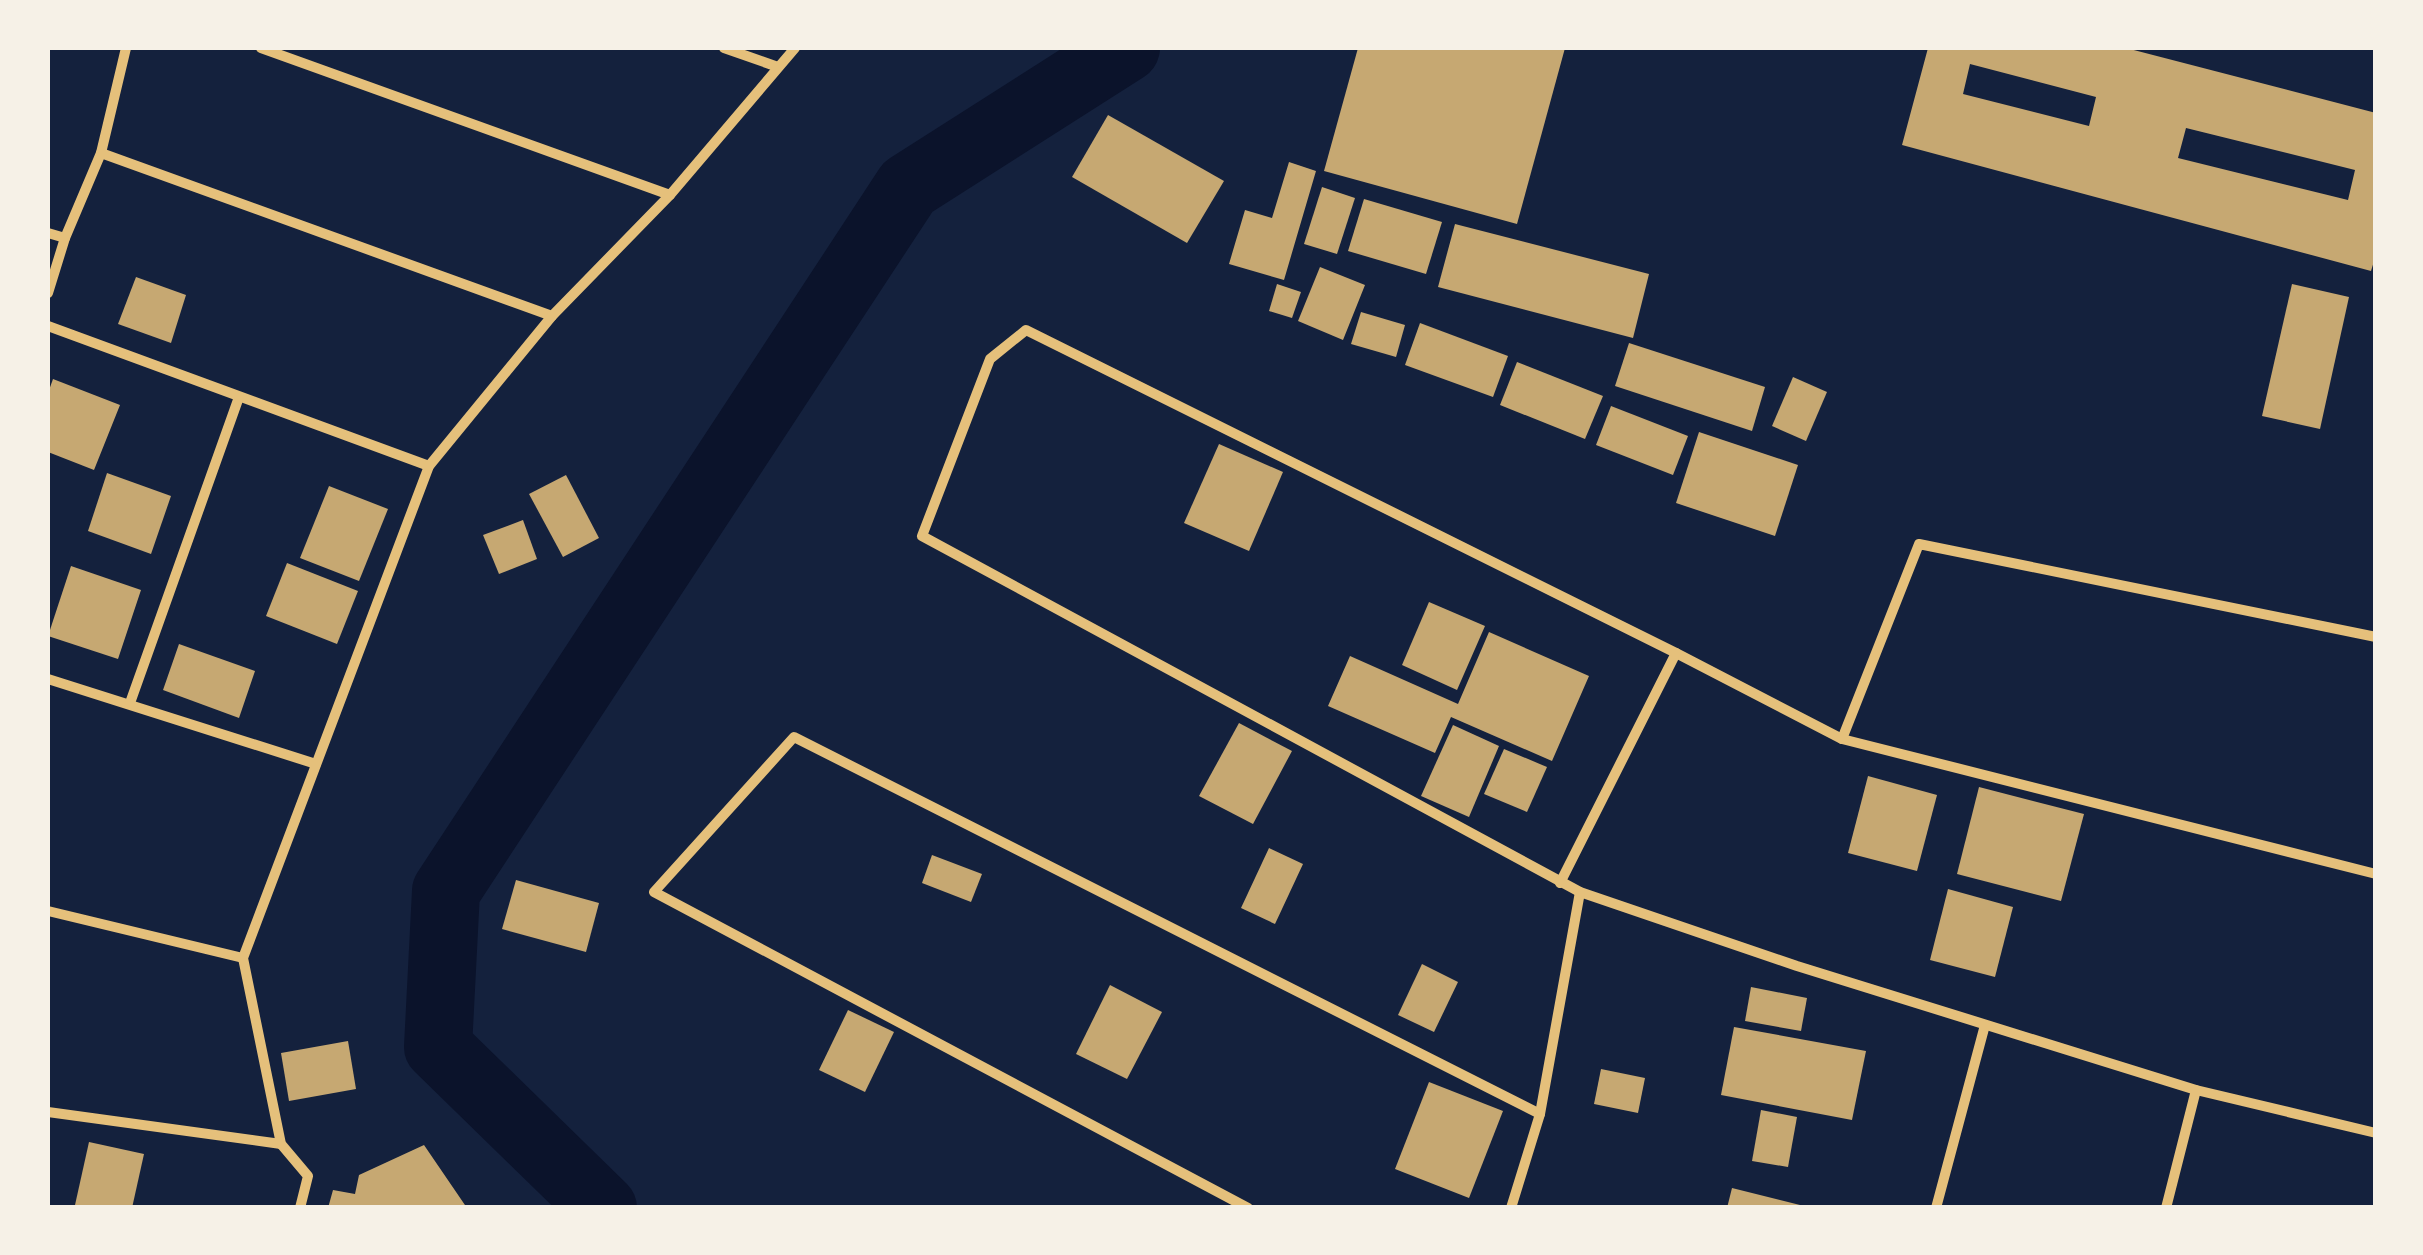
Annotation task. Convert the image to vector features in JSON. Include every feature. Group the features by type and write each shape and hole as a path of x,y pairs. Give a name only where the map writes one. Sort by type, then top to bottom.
{"street":[{"path":"48,293 65,238 101,154 126,48"},
{"path":"261,48 670,195"},
{"path":"724,48 778,67"},
{"path":"300,1208 308,1176 281,1144 243,958 429,466 552,316 670,195 795,48"},
{"path":"101,154 552,316"},
{"path":"48,233 65,238"},
{"path":"48,326 429,466"},
{"path":"2376,874 1842,739 1026,330 990,359 922,536 1580,892 2196,1090 2376,1133"},
{"path":"130,703 238,397"},
{"path":"1842,739 1919,544 2376,637"},
{"path":"1560,883 1676,653"},
{"path":"48,680 316,764"},
{"path":"1248,1208 654,892 794,736 1540,1114"},
{"path":"1512,1208 1540,1114 1580,892"},
{"path":"48,911 243,958"},
{"path":"1936,1208 1985,1025"},
{"path":"2166,1208 2196,1090"},
{"path":"48,1112 281,1144"}],"building":[{"path":"1358,48 1565,48 1517,224 1324,171"},
{"path":"1928,48 2126,48 2376,113 2376,255 2371,271 1902,145","holes":["1970,64 2096,97 2089,126 1963,94","2186,128 2355,170 2348,200 2178,158"]},
{"path":"1108,115 1224,181 1187,243 1072,177"},
{"path":"1289,162 1316,171 1284,280 1229,264 1245,210 1272,218"},
{"path":"1322,187 1355,198 1337,254 1304,244"},
{"path":"1364,199 1442,222 1426,274 1348,251"},
{"path":"1455,224 1649,274 1633,338 1438,287"},
{"path":"1320,267 1365,285 1343,340 1298,321"},
{"path":"136,277 186,295 171,343 118,324"},
{"path":"1277,284 1301,292 1292,318 1269,311"},
{"path":"2292,284 2349,297 2320,429 2262,416"},
{"path":"1361,312 1405,325 1396,357 1351,344"},
{"path":"1420,323 1508,356 1493,397 1405,365"},
{"path":"1629,343 1765,387 1752,431 1615,386"},
{"path":"1517,362 1603,396 1585,439 1500,405"},
{"path":"1793,377 1827,392 1806,441 1772,426"},
{"path":"53,379 120,405 94,470 48,452 48,393"},
{"path":"1611,406 1688,436 1673,475 1596,445"},
{"path":"1699,432 1798,465 1775,536 1676,503"},
{"path":"1219,444 1283,472 1249,551 1184,523"},
{"path":"107,473 171,496 151,554 88,531"},
{"path":"566,475 599,538 563,557 529,494"},
{"path":"329,486 388,509 359,581 300,558"},
{"path":"523,520 537,559 499,574 483,535"},
{"path":"287,563 358,591 337,644 266,616"},
{"path":"71,566 141,590 118,659 48,636"},
{"path":"1429,602 1485,626 1457,690 1402,665"},
{"path":"1489,632 1589,676 1552,761 1451,717 1435,753 1328,706 1350,656 1458,704"},
{"path":"179,644 255,671 239,718 163,690"},
{"path":"1239,723 1292,751 1253,824 1199,796"},
{"path":"1453,725 1499,746 1469,817 1421,796"},
{"path":"1504,749 1547,767 1527,812 1484,794"},
{"path":"1868,776 1937,795 1917,871 1848,853"},
{"path":"1979,787 2084,814 2061,901 1957,874"},
{"path":"1269,848 1303,864 1275,924 1241,908"},
{"path":"932,855 982,874 971,902 922,883"},
{"path":"516,880 599,903 586,952 502,929"},
{"path":"1948,889 2013,907 1995,977 1930,960"},
{"path":"1422,964 1458,982 1434,1032 1398,1015"},
{"path":"1110,985 1162,1012 1127,1079 1076,1054"},
{"path":"1751,987 1807,998 1801,1031 1745,1021"},
{"path":"848,1010 894,1032 865,1092 819,1070"},
{"path":"1734,1027 1866,1051 1852,1120 1721,1095"},
{"path":"348,1041 356,1089 289,1101 281,1053"},
{"path":"1601,1069 1645,1078 1638,1113 1594,1104"},
{"path":"1429,1082 1503,1111 1469,1198 1395,1169"},
{"path":"1761,1110 1797,1117 1788,1167 1752,1161"},
{"path":"89,1142 144,1154 132,1208 75,1205"},
{"path":"424,1145 467,1208 328,1208 333,1190 355,1194 359,1175"},
{"path":"1732,1188 1804,1206 1804,1208 1727,1208"}],"waterway":[{"path":"603,1208 438,1047 446,891 908,187 1126,48"}]}
